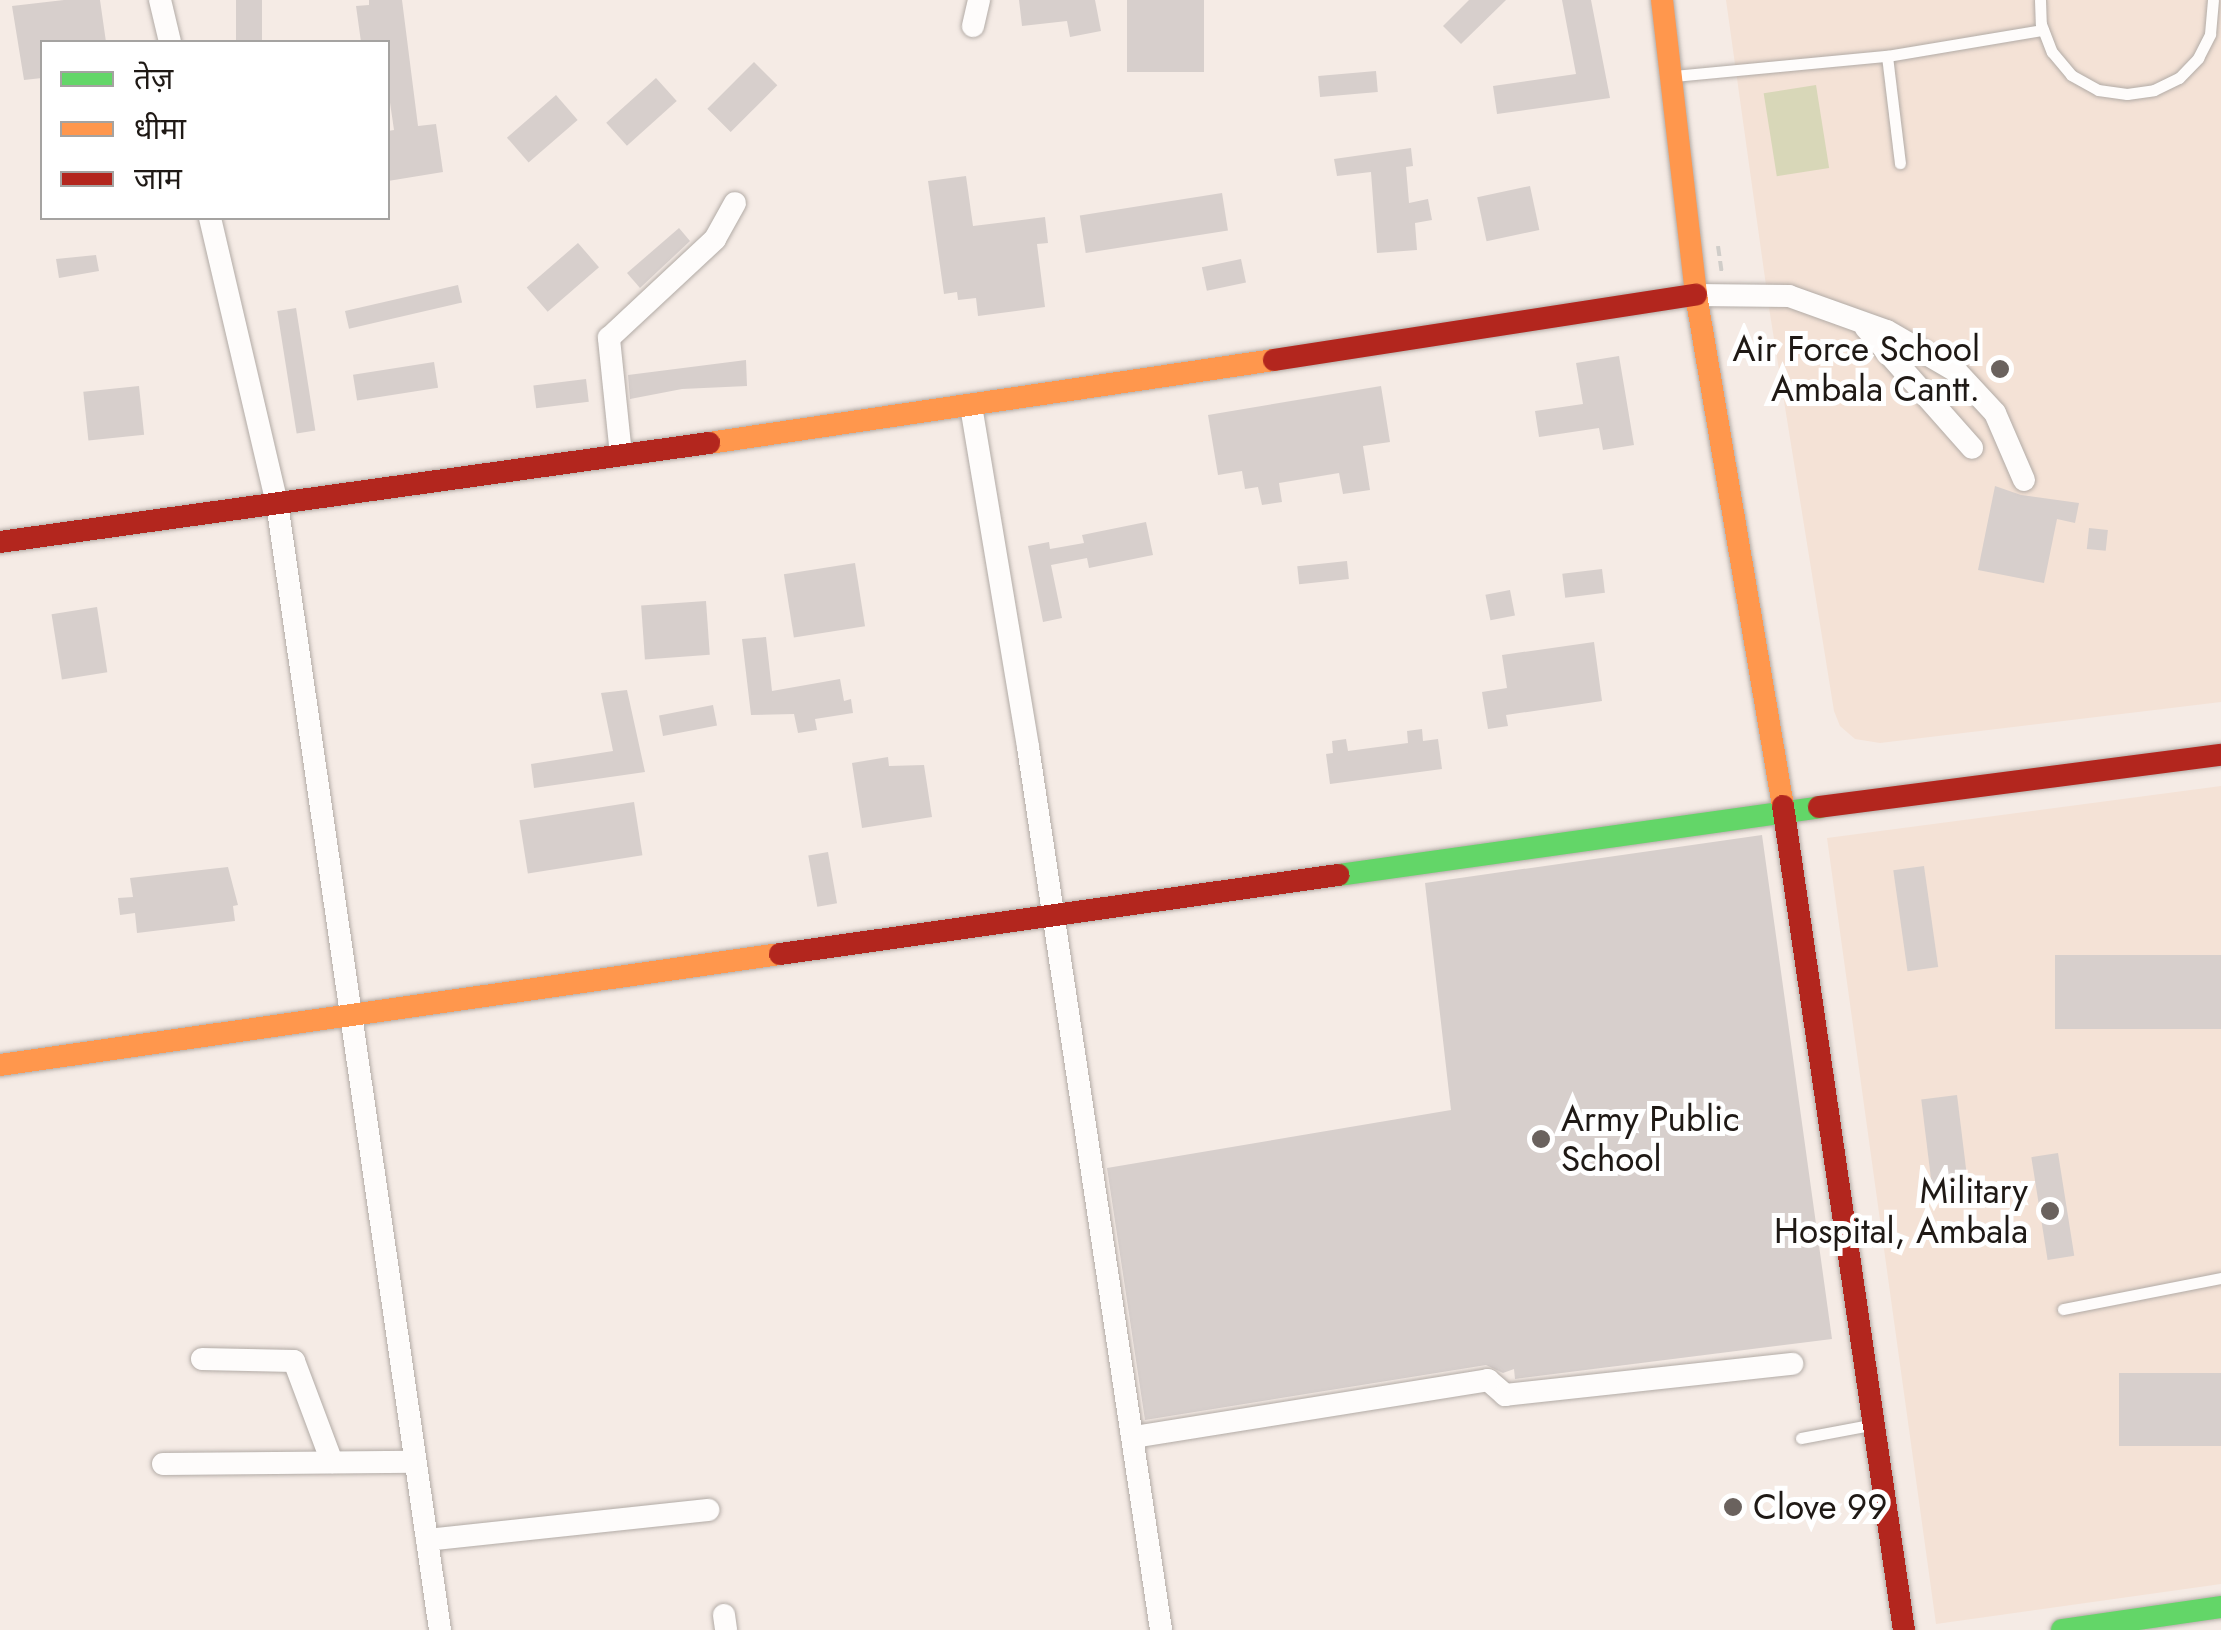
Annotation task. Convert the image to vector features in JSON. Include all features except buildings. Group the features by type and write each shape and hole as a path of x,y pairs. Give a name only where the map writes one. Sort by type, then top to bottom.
{"street":[{"path":"160,0 170,40"},
{"path":"973,26 979,0"},
{"path":"1662,0 1674,76 1696,295 1784,812 1904,1630"},
{"path":"621,455 608,338 715,239 734,203"},
{"path":"210,220 277,503 440,1630"},
{"path":"0,542 971,406 1696,295 1789,296 1887,331 1956,372 1995,414 2024,480"},
{"path":"1856,320 1972,448"},
{"path":"971,406 1134,1437 1160,1630"},
{"path":"0,1065 1784,812 2221,756"},
{"path":"202,1359 294,1361 332,1462"},
{"path":"1134,1437 1488,1380 1505,1395 1792,1364"},
{"path":"163,1464 416,1462"},
{"path":"427,1540 708,1510"},
{"path":"2062,1630 2147,1624 2221,1607"}],"lane":[{"path":"2040,0 2052,52 2072,75 2098,90 2127,94 2154,90 2179,78 2198,58 2210,34 2213,0"},
{"path":"1674,76 1887,56 2044,30"},
{"path":"1887,56 1900,164"},
{"path":"2063,1308 2221,1278"},
{"path":"1801,1438 1874,1424"}],"shaded area":[{"name":"Air Force School Ambala Cantt.","path":"1726,0 2221,0 2221,702 1880,743 1855,739 1840,726 1834,711 1770,314"},
{"name":"Military Hospital, Ambala","path":"2221,786 2221,1584 1936,1624 1827,838"}],"green space":[{"path":"1816,85 1829,168 1777,176 1764,93"}],"traffic: fast":[{"path":"1338,875 1819,807"},
{"path":"2062,1630 2221,1607"}],"traffic: slow":[{"path":"1662,0 1696,295 1783,806"},
{"path":"709,443 1274,360"},
{"path":"0,1065 780,954"}],"traffic: jam":[{"path":"1274,360 1696,295"},
{"path":"0,542 709,443"},
{"path":"1819,807 2221,755"},
{"path":"1783,806 1904,1630"},
{"path":"780,954 1338,875"}],"place":[{"name":"Air Force School Ambala Cantt.","path":"2000,369"},
{"name":"Army Public School","path":"1541,1139"},
{"name":"Military Hospital, Ambala","path":"2050,1211"},
{"name":"Clove 99","path":"1733,1507"}]}
